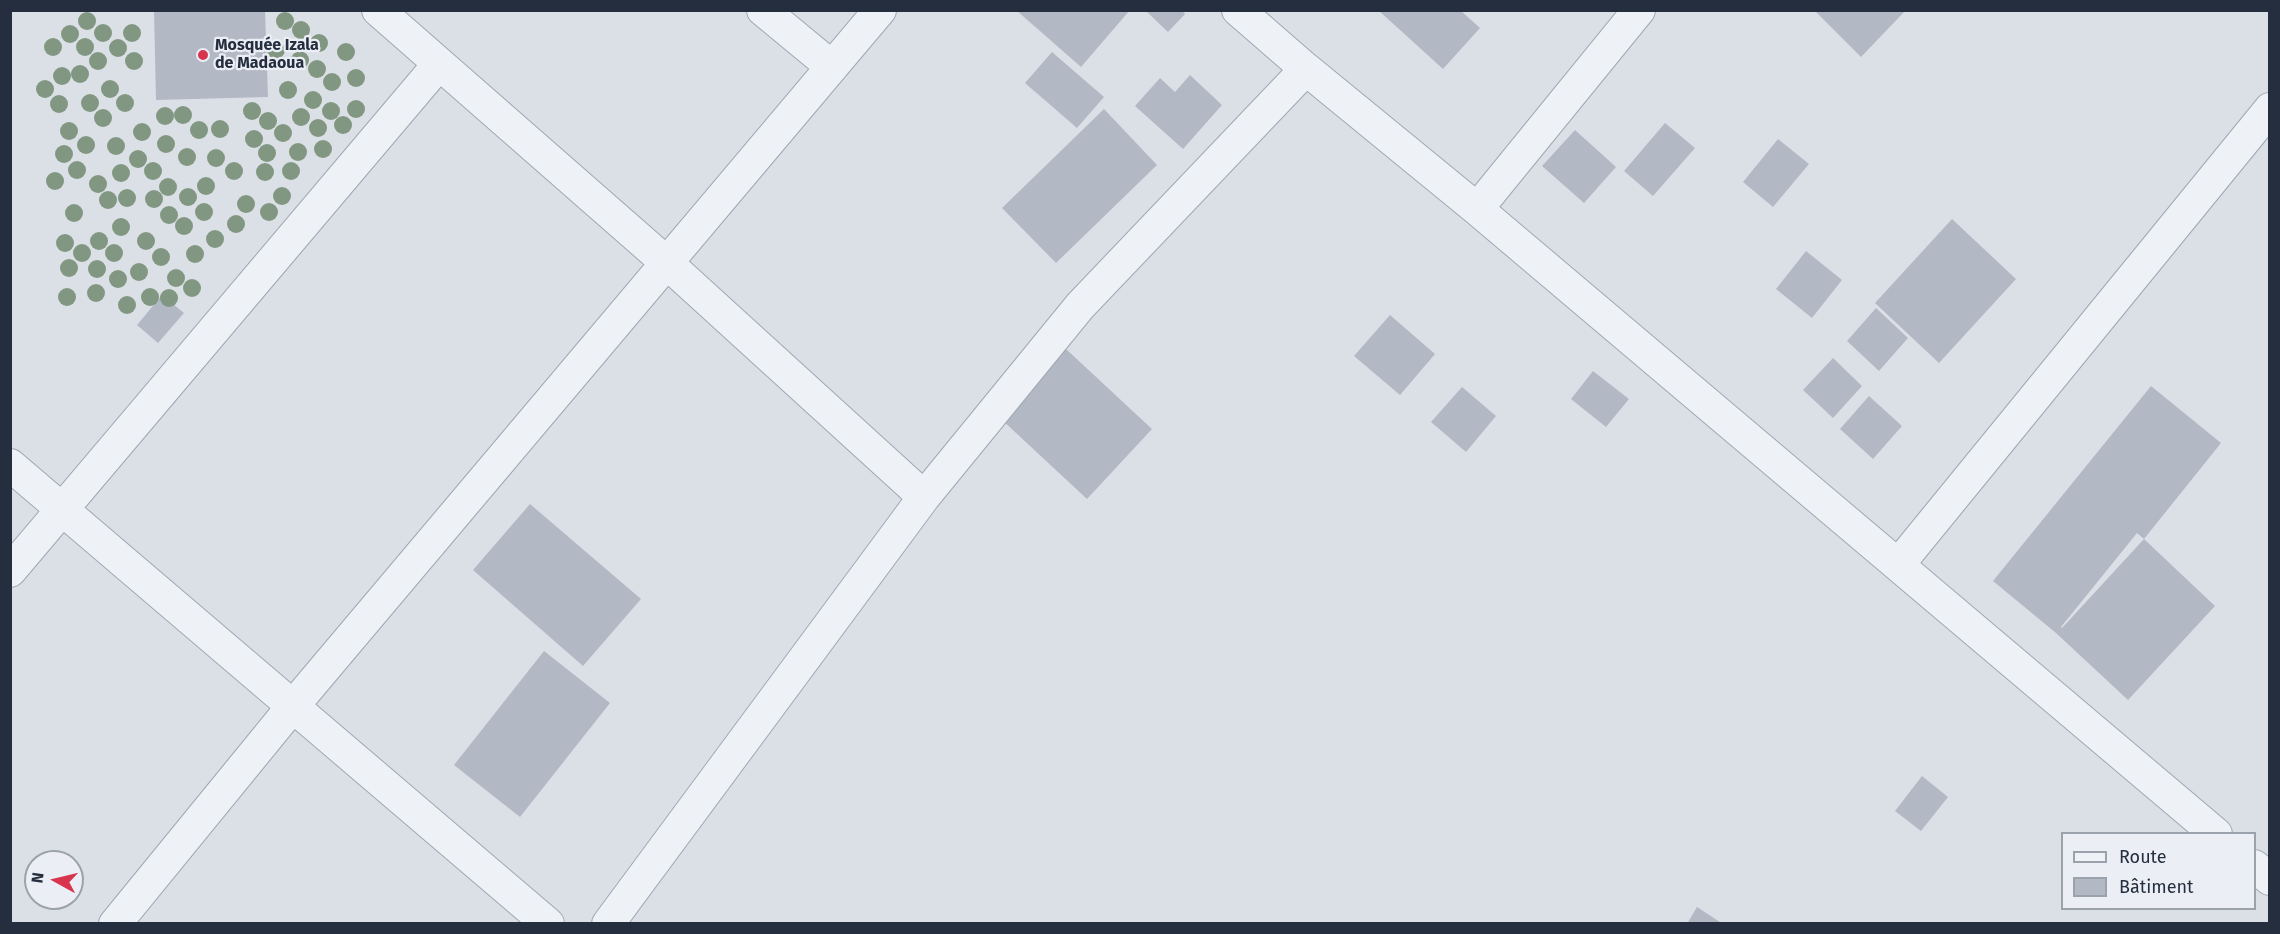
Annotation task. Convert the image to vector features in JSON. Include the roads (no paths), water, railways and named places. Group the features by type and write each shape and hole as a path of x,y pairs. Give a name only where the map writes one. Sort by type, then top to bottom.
{"street":[{"path":"378,10 667,263 924,497"},
{"path":"763,10 832,67"},
{"path":"115,924 293,706 880,10"},
{"path":"1238,10 1306,69 1477,209 2214,832"},
{"path":"1477,209 1639,10"},
{"path":"10,571 439,64"},
{"path":"608,924 924,497 1080,306 1306,69"},
{"path":"1898,565 2270,109"},
{"path":"10,465 548,924"},
{"path":"2256,868 2270,879"}],"place":[{"name":"Mosquée Izala de Madaoua","path":"203,55"}]}
